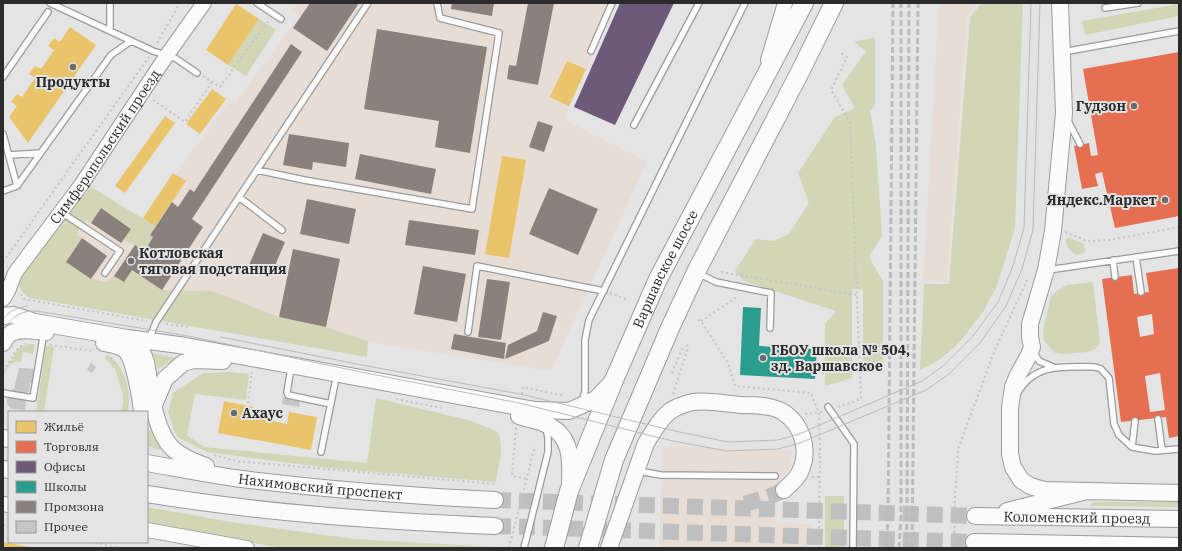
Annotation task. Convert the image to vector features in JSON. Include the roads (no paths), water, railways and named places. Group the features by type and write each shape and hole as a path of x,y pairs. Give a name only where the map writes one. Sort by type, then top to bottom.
{"main road":[{"name":"Варшавское шоссе","path":"554,548 569,491 614,380 658,278 804,3"},
{"name":"Варшавское шоссе","path":"588,548 614,460 670,328 696,272 800,72 834,3"},
{"path":"1060,3 1064,114 1053,232 1046,270 1030,324 1032,347 1013,387 1010,408 1010,454 1013,467 1021,480 1030,486 1044,490 1179,493"},
{"path":"8,316 127,338 186,346 540,417 559,432 567,443 571,465 569,491"},
{"path":"6,339 20,331 33,330 43,338 114,344 125,350 130,358 148,408 172,448 188,460 233,477"},
{"path":"127,338 143,354 146,362 148,408"},
{"path":"148,408 165,378 183,363 193,360 221,361 518,416 540,417 569,411 596,399 614,380"},
{"path":"609,548 646,443 654,429 671,411 693,402 768,407 783,412 791,419 800,429 804,443 804,460 800,473 793,482 780,483"},
{"name":"Нахимовский проспект","path":"148,463 233,477 408,496 495,500"},
{"name":"Коломенский проезд","path":"1087,491 980,516 1179,519"},
{"name":"Нахимовский проспект","path":"148,494 194,502 329,516 495,526"},
{"name":"Коломенский проезд","path":"974,542 1179,546"},
{"path":"1008,548 1027,544"}],"street":[{"name":"Симферопольский проезд","path":"9,292 15,273 80,185 167,55 204,3"},
{"path":"759,89 785,3"},
{"path":"6,339 9,292"},
{"path":"148,530 247,548"}],"lane":[{"path":"50,3 153,51 175,58 197,73"},
{"path":"110,3 110,31"},
{"path":"257,3 281,19"},
{"path":"148,341 156,322 368,3"},
{"path":"257,170 304,180 472,209 499,33 440,18 437,3"},
{"path":"591,51 612,3"},
{"path":"634,125 699,3"},
{"path":"581,406 585,391 586,340 589,320 745,3"},
{"path":"1105,8 1138,3"},
{"path":"3,77 48,12"},
{"path":"1062,52 1179,31"},
{"path":"3,191 17,186 111,55 131,41"},
{"path":"1064,114 1080,144"},
{"path":"3,134 17,186"},
{"path":"8,155 40,153"},
{"path":"239,197 282,230"},
{"path":"61,211 120,251 105,273"},
{"path":"1046,270 1179,251"},
{"path":"1136,257 1141,292"},
{"path":"1113,260 1115,277"},
{"path":"468,332 477,266 604,291"},
{"path":"696,272 716,282 771,293 770,328"},
{"path":"3,393 33,398 43,338"},
{"path":"1032,347 1035,356 1039,361 1055,368"},
{"path":"1010,408 1026,381 1042,370 1055,368 1095,367 1101,369 1109,378 1114,424 1118,436 1132,447 1155,451 1179,449"},
{"path":"290,374 287,392 288,395 331,404"},
{"path":"321,452 335,383"},
{"path":"829,409 854,444 853,548"},
{"path":"524,548 548,452 548,438 540,417"},
{"path":"1158,419 1162,450"},
{"path":"1132,447 1135,420"},
{"path":"636,471 661,475 780,483"}],"tunnel":[{"path":"745,504 771,496 784,490"},
{"path":"495,500 975,516"},
{"path":"495,526 974,542"}],"tram line":[{"path":"221,337 520,394 728,442 778,440 799,434 922,381 943,366 973,336 998,302 1013,266 1024,228 1031,3"},
{"path":"3,331 17,315 37,311 188,336 519,403 673,441 727,451 778,449 800,443 926,390 949,374 980,343 1006,306 1022,269 1033,230 1040,3"},
{"path":"3,319 14,310 27,306"}],"railway":[{"path":"886,548 888,520 893,3"},
{"path":"899,548 901,518 901,3"},
{"path":"906,548 909,3"},
{"path":"912,548 918,3"}],"place":[{"name":"Продукты","path":"73,67"},
{"name":"Гудзон","path":"1134,106"},
{"name":"Яндекс.Маркет","path":"1165,200"},
{"name":"Котловская тяговая подстанция","path":"131,261"},
{"name":"ГБОУ школа № 504, зд. Варшавское","path":"763,358"},
{"name":"Ахаус","path":"234,413"}]}
